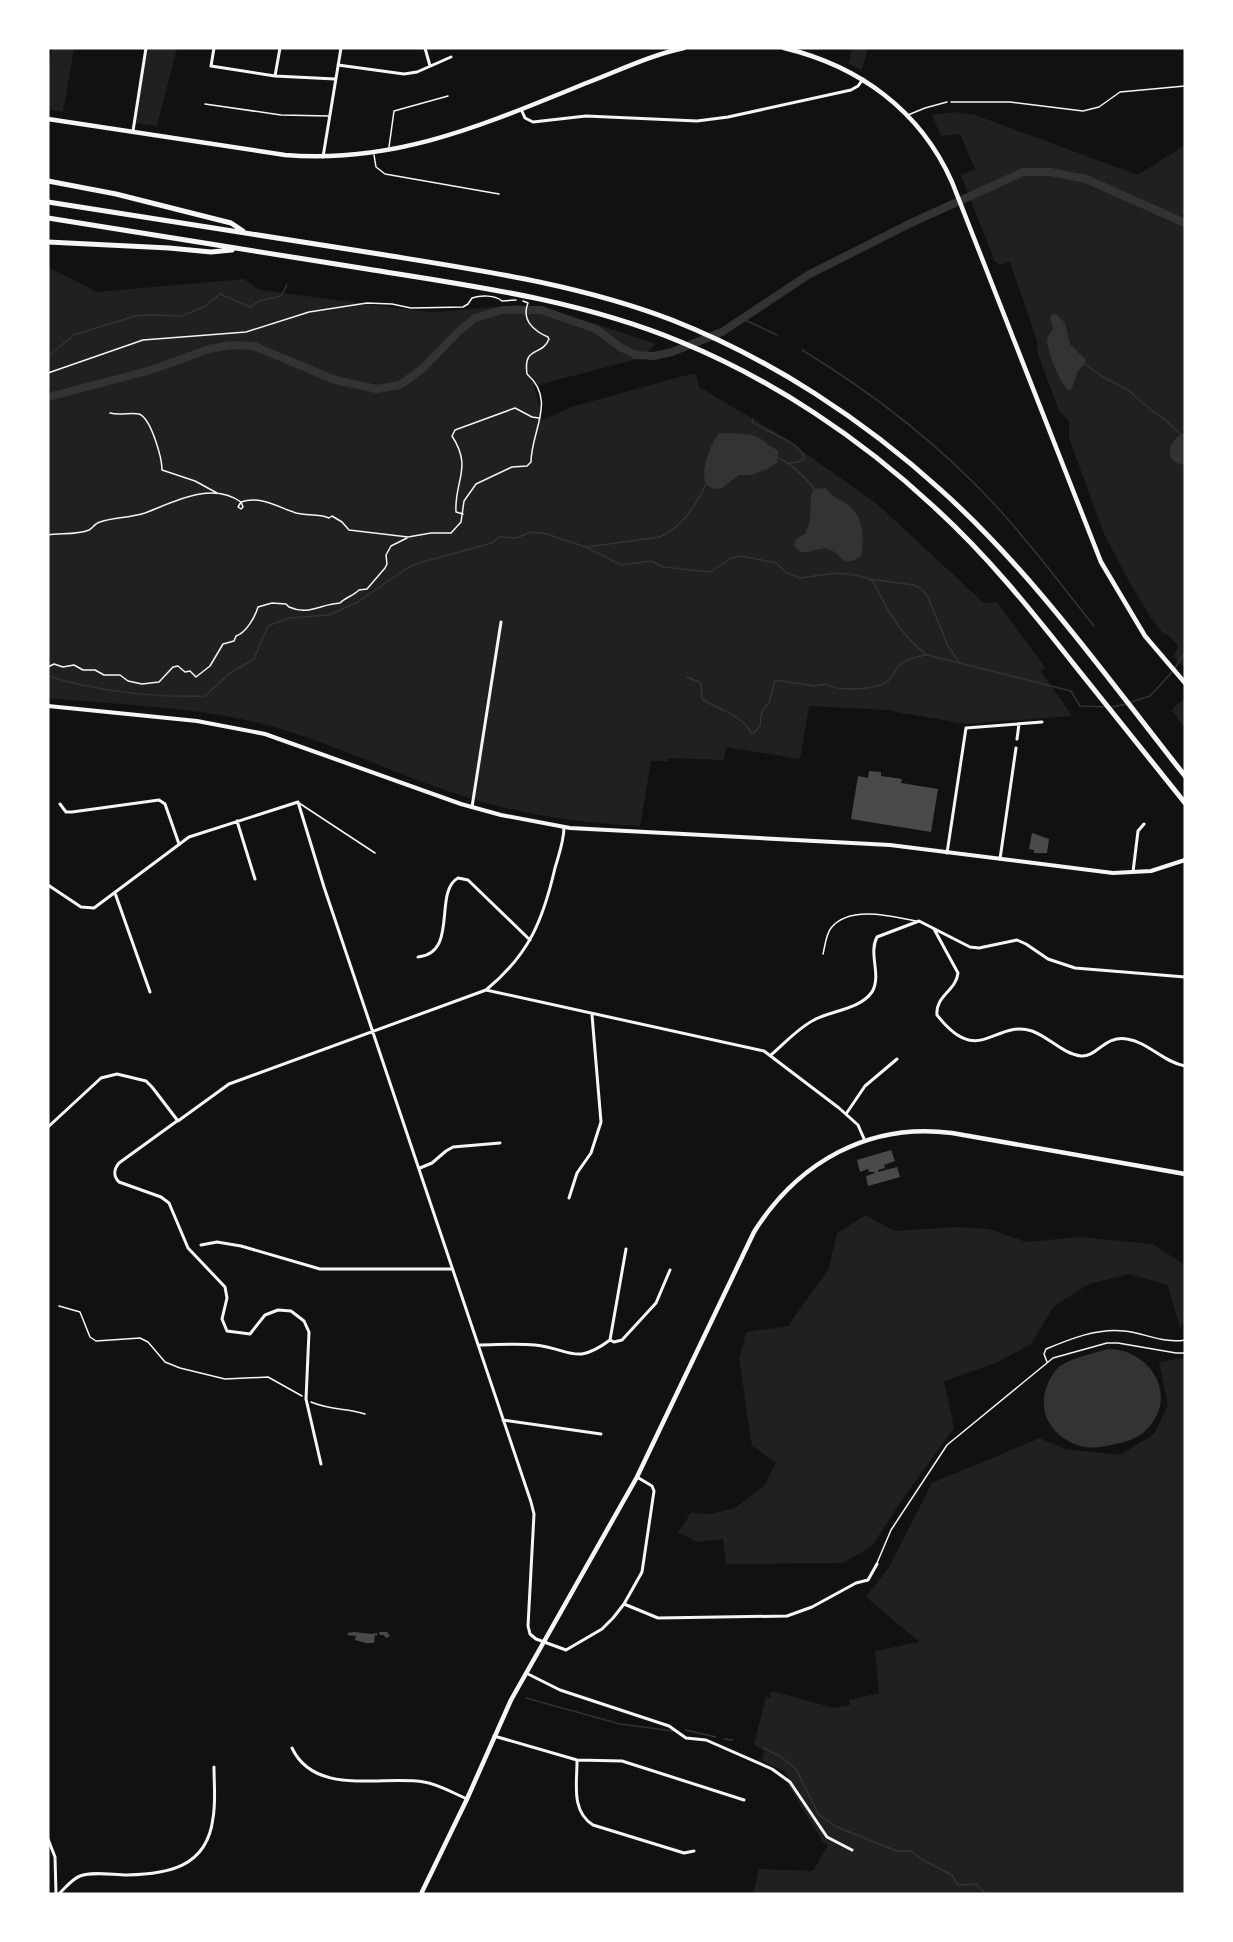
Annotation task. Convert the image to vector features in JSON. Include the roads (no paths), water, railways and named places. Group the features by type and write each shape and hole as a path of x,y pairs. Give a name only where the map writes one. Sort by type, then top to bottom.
{"highway":[{"path":"48,181 116,194 231,223 247,233"},
{"path":"48,202 501,274 568,288 629,305 706,334 815,394 900,454 946,494 1018,568 1185,776"},
{"path":"48,218 544,299 604,315 671,338 737,368 823,419 873,455 949,520 1006,579 1185,803"},
{"path":"48,242 211,252 240,249"}],"main road":[{"path":"48,119 285,156 323,157 374,153 448,137 649,59 684,48"},
{"path":"784,48 820,58 863,80 887,96 908,116 941,162 952,182 1101,562 1130,613 1159,654 1185,683"},
{"path":"48,706 197,721 265,734 472,807 564,827 890,845 1113,873 1151,871 1185,860"},
{"path":"421,1894 511,1700 637,1477 754,1232 781,1195 811,1169 839,1151 865,1141 902,1133 946,1132 1185,1174"}],"street":[{"path":"133,133 146,48"},
{"path":"214,48 212,66 275,76 335,79"},
{"path":"275,76 280,48"},
{"path":"323,157 341,48"},
{"path":"425,48 430,66"},
{"path":"338,65 397,74 417,72 451,57"},
{"path":"521,109 525,118 533,122 586,116 697,121 728,117 851,90 863,80"},
{"path":"472,807 501,622"},
{"path":"947,853 966,728 1042,722"},
{"path":"1017,739 1020,724"},
{"path":"1000,859 1016,748"},
{"path":"60,804 66,812 72,812 159,800 165,804 179,844"},
{"path":"48,885 86,909 98,906 179,844 197,834 298,802 324,887 534,1514 528,1626 530,1634 543,1643 566,1650 572,1648 602,1629 624,1604 642,1572 654,1491 652,1486 637,1477"},
{"path":"237,821 255,879"},
{"path":"1133,872 1138,831 1144,824"},
{"path":"321,1464 306,1399 309,1332 304,1321 291,1311 278,1310 265,1315 250,1334 227,1331 222,1319 227,1298 225,1287 191,1252 169,1203 161,1197 119,1182 115,1177 115,1168 119,1162 229,1084 486,990 501,978 530,940 546,906 563,842 564,827"},
{"path":"418,957 431,954 439,946 450,885 458,878 468,879 530,940"},
{"path":"115,893 150,992"},
{"path":"771,1055 812,1020 840,1011 867,997 874,988 874,950 878,938 919,921 970,947 979,948 1017,940 1048,959 1075,968 1185,977"},
{"path":"933,927 958,973 957,981 938,1004 937,1015 963,1038 978,1041 1023,1029 1040,1034 1066,1050 1081,1056 1091,1053 1108,1041 1128,1039 1169,1061 1185,1066"},
{"path":"486,990 756,1049 771,1055 846,1114 860,1128 865,1141"},
{"path":"569,1198 577,1173 591,1153 601,1122 592,1014"},
{"path":"846,1114 874,1077 897,1059"},
{"path":"48,1127 101,1078 117,1074 146,1081 178,1121"},
{"path":"420,1168 432,1163 453,1147 500,1143"},
{"path":"201,1245 217,1242 241,1246 320,1269 453,1269"},
{"path":"478,1345 533,1345 574,1355 596,1350 610,1340 626,1249"},
{"path":"610,1340 615,1342 622,1340 656,1303 670,1270"},
{"path":"503,1420 601,1434"},
{"path":"624,1604 658,1618 787,1616 812,1608 856,1583 868,1580 877,1564"},
{"path":"526,1673 560,1690 669,1726 686,1738 706,1740 772,1769 790,1782 827,1837 852,1850"},
{"path":"494,1736 577,1760 622,1761 744,1800"},
{"path":"292,1748 307,1766 332,1778 349,1781 426,1782 467,1799"},
{"path":"577,1760 577,1801 582,1816 587,1821 593,1825 684,1853 694,1851"},
{"path":"58,1894 81,1876 155,1874 170,1871 184,1864 202,1848 211,1830 214,1814 214,1767"},
{"path":"48,1839 56,1857 58,1894"}],"lane":[{"path":"388,151 394,111 448,96"},
{"path":"908,116 947,102"},
{"path":"205,104 281,115 329,116"},
{"path":"374,153 376,167 385,174 499,194"},
{"path":"298,802 375,853"},
{"path":"823,954 831,928 846,916 858,913 919,921"},
{"path":"1047,1362 1044,1354 1046,1349 1077,1337 1106,1331 1126,1331 1173,1341 1185,1340"},
{"path":"877,1564 891,1530 947,1445 1047,1362 1066,1354 1107,1343 1185,1353"}],"waterway":[{"path":"48,397 151,370 209,349 231,345 254,346 335,380 376,389 400,385 422,369 475,318 502,310 541,310 596,329 620,347 636,355 654,356 672,352 722,332 808,275 911,223 1023,172 1050,172 1086,179 1185,223"},
{"path":"48,356 74,335 135,316 182,316 205,306 220,294 250,307 259,301 281,296 287,285"},
{"path":"743,319 777,335"},
{"path":"802,350 880,402 952,462 1009,520 1094,626"},
{"path":"1085,364 1103,377 1128,390 1181,434"},
{"path":"753,419 752,422 796,446 805,458 789,463"},
{"path":"777,457 798,471 814,489"},
{"path":"587,547 660,537 676,527 688,515 706,484"},
{"path":"48,676 85,686 126,692 166,696 205,696 230,673 254,659 268,626 288,618 329,615 358,602 416,564 492,543 499,537 516,538 532,532 547,534 586,547 621,565 651,561 663,567 711,572 731,558 741,556 776,563 787,573 800,578 837,573 867,578 873,581 902,631 927,655 1071,691 1080,706 1106,707"},
{"path":"870,579 914,585 921,589 927,595 948,646 959,662"},
{"path":"1175,668 1185,651"},
{"path":"687,677 701,683 702,699 736,717 751,733 754,733 760,726 761,715 769,703 775,680 814,686 826,684 831,687 848,689 868,688 889,680 906,660 926,655"},
{"path":"1131,702 1150,696 1172,672"},
{"path":"1111,707 1127,704"},
{"path":"526,1698 620,1724 673,1731"},
{"path":"685,1730 716,1737"},
{"path":"724,1739 733,1740"},
{"path":"763,1748 780,1756 796,1769 819,1815 837,1827 897,1851 911,1851 921,1859 952,1875 958,1885 976,1884 986,1894"}]}
